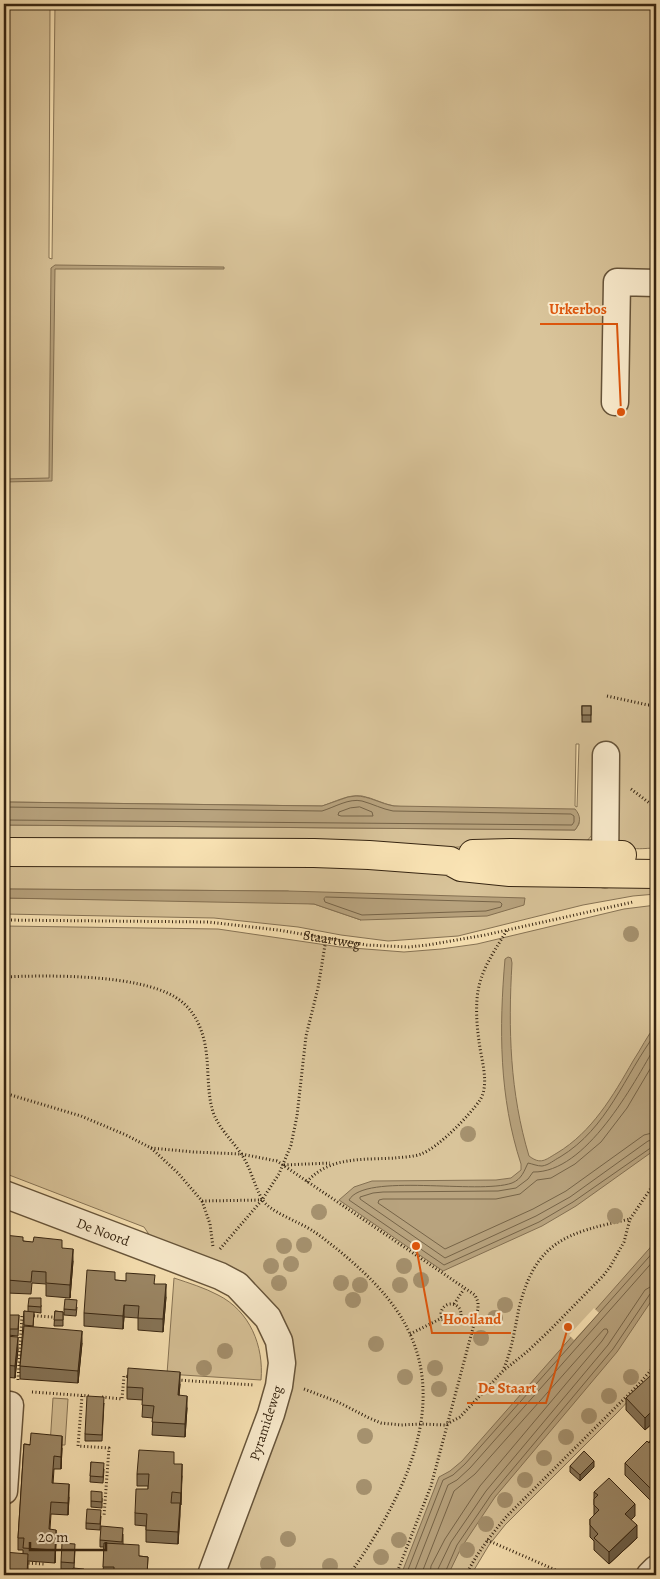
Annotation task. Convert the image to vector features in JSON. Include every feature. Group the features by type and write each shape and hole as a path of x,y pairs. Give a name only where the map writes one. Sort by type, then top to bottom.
{"main road":[{"path":"4,852 333,854 450,861 461,868 510,872 605,864 656,855"},
{"path":"605,864 656,874"}],"street":[{"path":"615,402 617,282 656,283"},
{"path":"605,864 606,755"},
{"name":"De Noord","path":"4,1194 210,1261"},
{"name":"Pyramideweg","path":"210,1261 237,1285 268,1318 279,1341 282,1362 279,1386 271,1414 211,1575"},
{"path":"4,1404 10,1404 4,1491"},
{"path":"650,1575 656,1569"}],"path":[{"path":"607,696 656,705"},
{"path":"629,787 656,808"},
{"name":"Staartweg","path":"4,920 208,922 242,925 367,945 409,947 457,940 642,901"},
{"path":"307,1182 315,1173 346,1160 419,1155 437,1145 479,1102 485,1081 477,1025 479,985 486,966 507,930"},
{"path":"210,1261 262,1200 283,1165 292,1145 306,1036 318,988 326,939"},
{"path":"4,977 69,976 119,981 163,991 187,1007 196,1019 202,1033 214,1114 222,1129 241,1154 262,1200 313,1231 353,1263 398,1313 410,1334 420,1360 422,1372 421,1424 415,1450 398,1491 379,1529 349,1575"},
{"path":"4,1093 80,1116 126,1135 151,1148 178,1173 202,1201 210,1224 212,1245 210,1261"},
{"path":"151,1148 241,1154 276,1161 464,1289 474,1296 478,1302 449,1423 431,1486 396,1575"},
{"path":"283,1165 337,1163"},
{"path":"302,1389 338,1402 381,1423 445,1425 460,1417 503,1371 550,1330 606,1271 624,1242 630,1219 656,1181"},
{"path":"202,1201 262,1200"},
{"path":"503,1371 524,1289 538,1261 552,1246 580,1231 630,1219"},
{"path":"454,1304 464,1289"},
{"path":"454,1304 448,1304 443,1307 442,1318 449,1324 458,1321 474,1324"},
{"path":"454,1304 460,1312 458,1321"},
{"path":"18,1382 22,1315 53,1317"},
{"path":"410,1334 442,1318"},
{"path":"466,1575 487,1540 506,1516 635,1388 656,1364"},
{"path":"29,1392 122,1399 124,1376 133,1377"},
{"path":"170,1379 264,1385"},
{"path":"82,1396 78,1446 109,1448 104,1516"},
{"path":"487,1540 567,1575"},
{"path":"20,1563 44,1564"}],"shaded area":[{"path":"4,4 50,4 49,258 52,259 55,4 656,4 656,848 629,848 620,842 617,837 593,834 586,842 434,848 4,841 4,825 575,830 579,820 394,806 362,796 347,797 322,806 4,802","holes":["576,744 579,744 577,807 575,806"]},
{"path":"4,862 344,865 656,880 656,894 583,905 458,936 388,941 298,927 214,918 4,914 4,898 289,902 314,904 361,920 288,891 4,889"},
{"path":"656,905 656,1371 618,1412 505,1525 489,1545 471,1575 223,1575 284,1409 270,1302 253,1283 150,1236 144,1227 4,1173 4,926 218,929 340,947 404,952 477,944 624,909"},
{"path":"174,1278 213,1292 239,1310 253,1331 257,1342 260,1355 261,1380 167,1374"},
{"path":"53,1398 68,1399 65,1445 50,1445"}],"water":[{"path":"55,265 224,267 224,269 55,269 52,481 4,482 4,479 49,478 51,268"},
{"path":"356,796 366,797 394,806 575,809 580,819 575,830 4,825 4,802 322,806"},
{"path":"4,889 288,891 525,898 524,905 487,916 361,920 314,904 4,898"},
{"path":"511,958 512,963 510,1012 514,1085 529,1156 540,1161 546,1159 581,1135 601,1112 656,1025 656,1149 576,1206 542,1226 443,1271 339,1200 354,1187 372,1181 496,1180 511,1178 521,1170 508,1113 502,1062 503,985 505,959"},
{"path":"656,1241 656,1294 617,1352 495,1497 461,1548 448,1575 401,1575 439,1477 462,1461"}],"pier":[{"path":"594,1308 599,1313 574,1340 569,1335"}],"building":[{"path":"582,706 591,706 591,715 582,715"},
{"path":"4,1235 23,1237 23,1241 33,1242 34,1237 62,1240 62,1248 73,1249 70,1285 46,1283 46,1272 32,1271 31,1282 7,1280 8,1269 4,1269"},
{"path":"87,1270 115,1272 115,1280 126,1281 126,1273 155,1275 154,1284 166,1284 163,1319 138,1318 139,1306 124,1305 123,1316 84,1313"},
{"path":"29,1298 41,1298 41,1307 28,1306"},
{"path":"65,1299 77,1300 76,1310 64,1309"},
{"path":"24,1311 34,1312 33,1326 24,1325"},
{"path":"55,1311 63,1312 63,1320 54,1320"},
{"path":"8,1315 19,1315 18,1329 7,1329"},
{"path":"24,1326 82,1331 78,1371 20,1366"},
{"path":"4,1336 18,1337 15,1366 5,1365 4,1372"},
{"path":"128,1368 180,1372 178,1395 187,1396 185,1424 152,1422 154,1406 142,1405 143,1388 127,1387"},
{"path":"650,1376 656,1383 656,1407 645,1418 626,1398"},
{"path":"87,1396 104,1397 102,1435 85,1434"},
{"path":"656,1426 656,1434 652,1430"},
{"path":"31,1433 62,1436 61,1457 54,1456 52,1483 69,1484 68,1503 51,1502 49,1529 56,1530 55,1550 23,1548 24,1538 18,1538 24,1444 30,1445"},
{"path":"656,1436 656,1494 625,1463 647,1441 649,1443"},
{"path":"139,1450 174,1452 174,1464 182,1464 181,1493 172,1492 171,1503 180,1503 178,1532 146,1530 147,1514 135,1513 136,1489 148,1489 149,1474 137,1474"},
{"path":"584,1451 594,1461 580,1475 570,1466"},
{"path":"91,1462 104,1463 103,1477 90,1476"},
{"path":"609,1478 635,1504 625,1514 637,1525 609,1552 594,1538 598,1534 590,1525 590,1519 599,1510 594,1505 594,1499 598,1495 594,1492"},
{"path":"91,1491 102,1492 102,1502 91,1501"},
{"path":"87,1509 101,1510 100,1524 86,1523"},
{"path":"101,1526 123,1528 122,1542 100,1540"},
{"path":"62,1543 75,1544 74,1563 61,1562"},
{"path":"104,1543 139,1545 139,1556 148,1557 147,1575 114,1575 114,1567 103,1567"},
{"path":"4,1552 28,1554 27,1575 4,1575"},
{"path":"73,1568 84,1569 84,1575 59,1575 59,1573 72,1574"}],"place":[{"name":"Urkerbos","path":"621,412"},
{"name":"Hooiland","path":"416,1246"},
{"name":"De Staart","path":"568,1327"}]}
